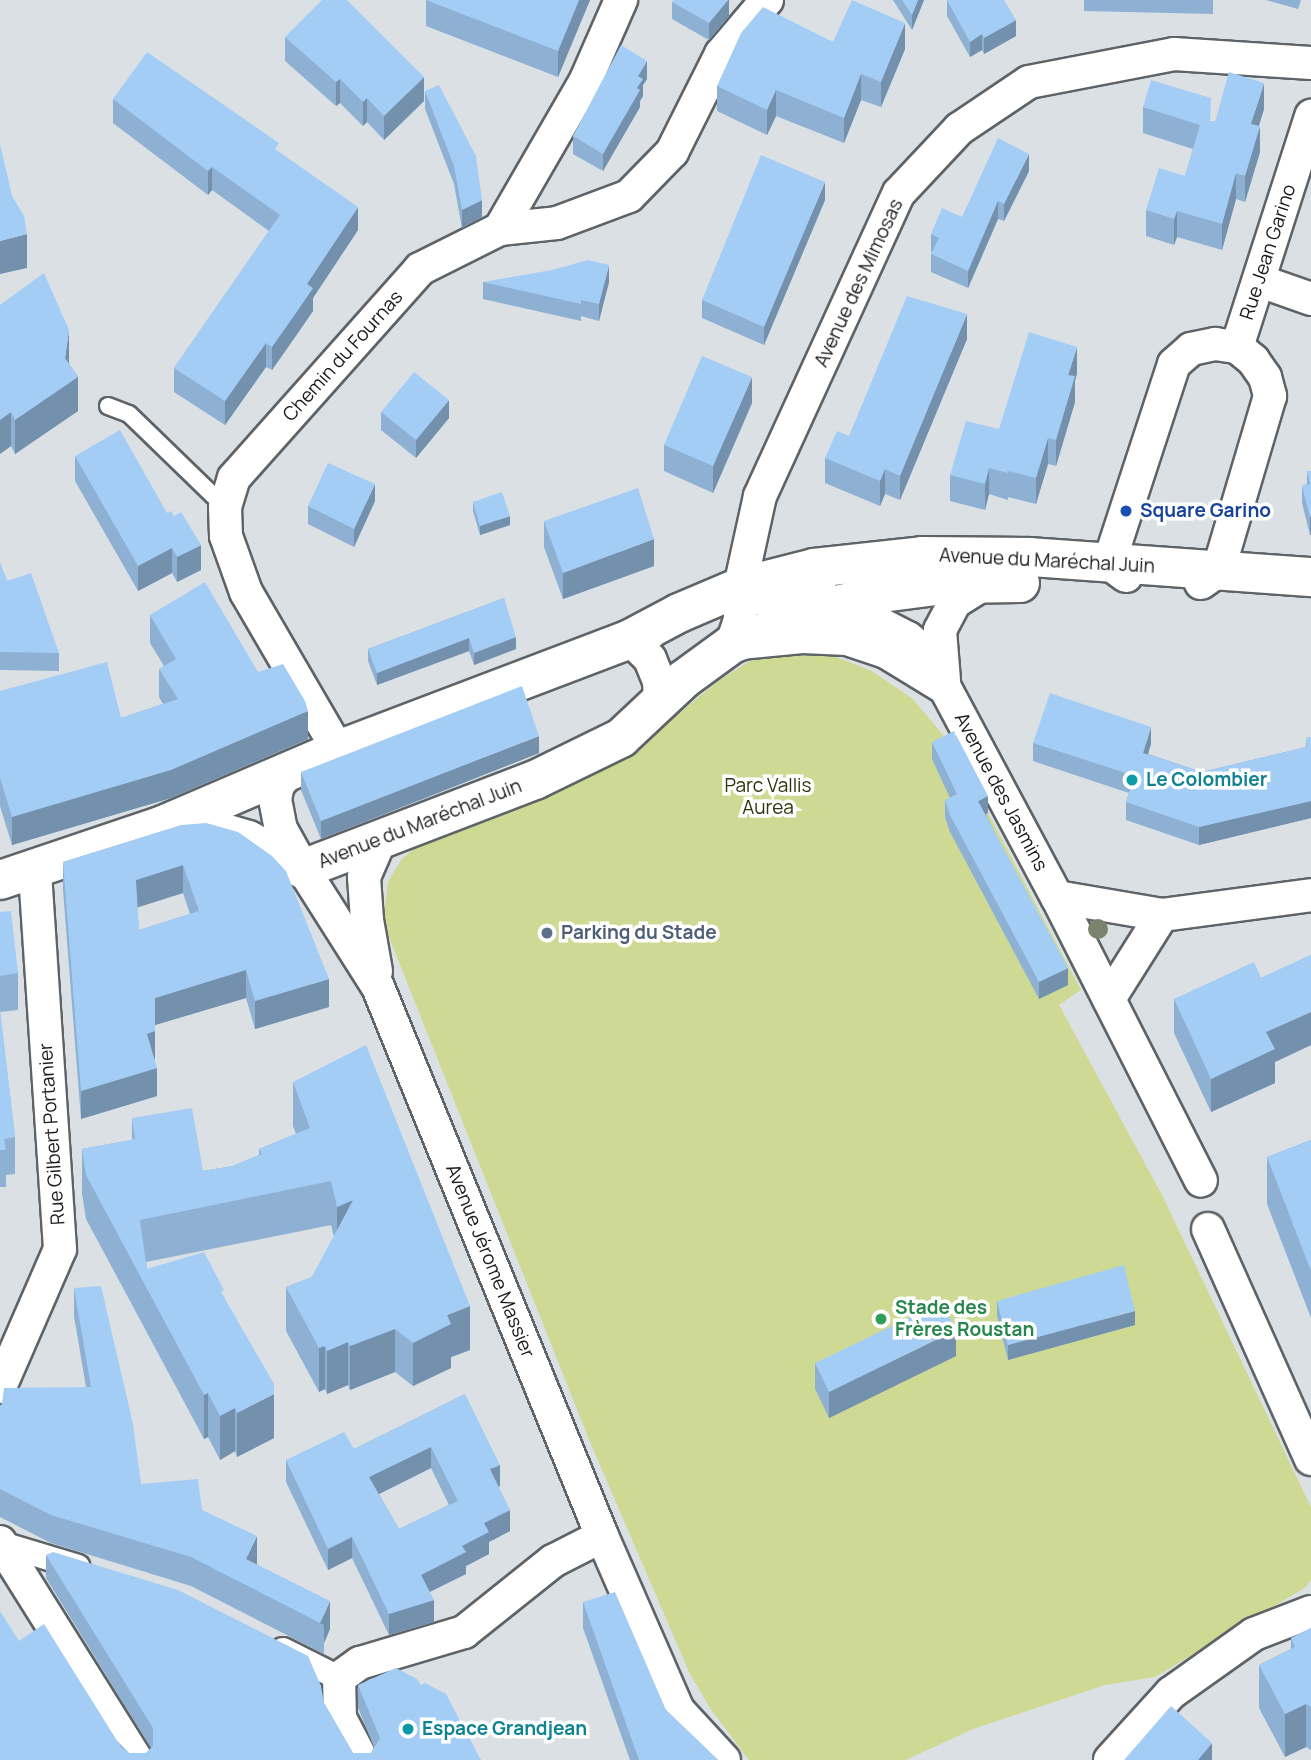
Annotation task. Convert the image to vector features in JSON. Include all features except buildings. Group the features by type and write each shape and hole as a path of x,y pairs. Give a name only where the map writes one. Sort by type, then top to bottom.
{"main road":[{"name":"Avenue du Maréchal Juin","path":"163,825 338,750 630,639 679,613 740,596 814,568 922,556 1030,557 1122,573 1209,578 1311,577"},
{"name":"Avenue du Maréchal Juin","path":"163,825 202,827 248,840 303,869 543,776 622,737 684,679 732,644 842,604 912,587 1122,573"},
{"name":"Avenue du Maréchal Juin","path":"1209,578 1278,592 1311,585"},
{"path":"17,874 163,825"}],"street":[{"path":"500,229 585,82 621,0"},
{"path":"500,229 557,223 629,196 672,152 721,54 767,0"},
{"name":"Avenue des Mimosas","path":"732,644 740,620 740,596 760,496 900,193 959,129 1029,82 1174,54 1311,63"},
{"name":"Rue Jean Garino","path":"1237,347 1311,116"},
{"name":"Chemin du Fournas","path":"338,750 246,592 226,536 225,507 234,478 421,269 500,229"},
{"path":"1260,281 1311,299"},
{"path":"1122,573 1174,364 1191,349 1215,344 1237,347 1253,360 1265,377 1270,396 1209,578"},
{"path":"909,652 912,587 920,572 927,567 1017,564 1030,557"},
{"name":"Avenue des Jasmins","path":"945,688 940,630 955,602 985,583"},
{"name":"Avenue du Maréchal Juin","path":"740,596 799,591 842,604"},
{"name":"Avenue des Jasmins","path":"842,604 909,652 945,688 1057,897 1201,1181"},
{"name":"Avenue des Jasmins","path":"732,644 802,637 847,639 886,652 909,652"},
{"path":"630,639 650,659 659,681 660,701"},
{"name":"Avenue Jérome Massier","path":"290,770 278,785 275,799 281,829 303,869 379,987 602,1536 678,1710 724,1760"},
{"name":"Avenue Jérome Massier","path":"379,987 367,920 364,877 381,838"},
{"name":"Rue Gilbert Portanier","path":"0,1387 60,1249 17,874"},
{"path":"1057,897 1162,915 1311,895"},
{"path":"1109,999 1162,915"},
{"path":"1208,1229 1311,1459"},
{"path":"338,1678 360,1663 464,1632 553,1562 602,1536"},
{"path":"1,1543 106,1575"},
{"path":"1,1543 138,1760"},
{"path":"1110,1760 1171,1693 1254,1634 1311,1612"},
{"path":"267,1642 338,1678"},
{"path":"338,1678 340,1718 362,1760"}],"lane":[{"path":"108,407 129,414 225,507"}],"green space":[{"name":"Stade des Frères Roustan","path":"771,652 831,655 872,671 913,699 954,748 1081,990 1059,1005 1162,1195 1311,1507 1311,1580 1306,1587 1155,1677 1105,1685 973,1729 906,1760 749,1760 710,1708 689,1672 590,1442 383,922 388,882 401,860 423,841 593,773 653,735 718,681 750,661"}],"place":[{"name":"Square Garino","path":"1126,511"},
{"name":"Le Colombier","path":"1132,780"},
{"name":"Parking du Stade","path":"547,933"},
{"name":"Stade des Frères Roustan","path":"881,1319"},
{"name":"Espace Grandjean","path":"408,1729"}],"park label":[{"name":"Parc Vallis Aurea","path":"768,797"}]}
